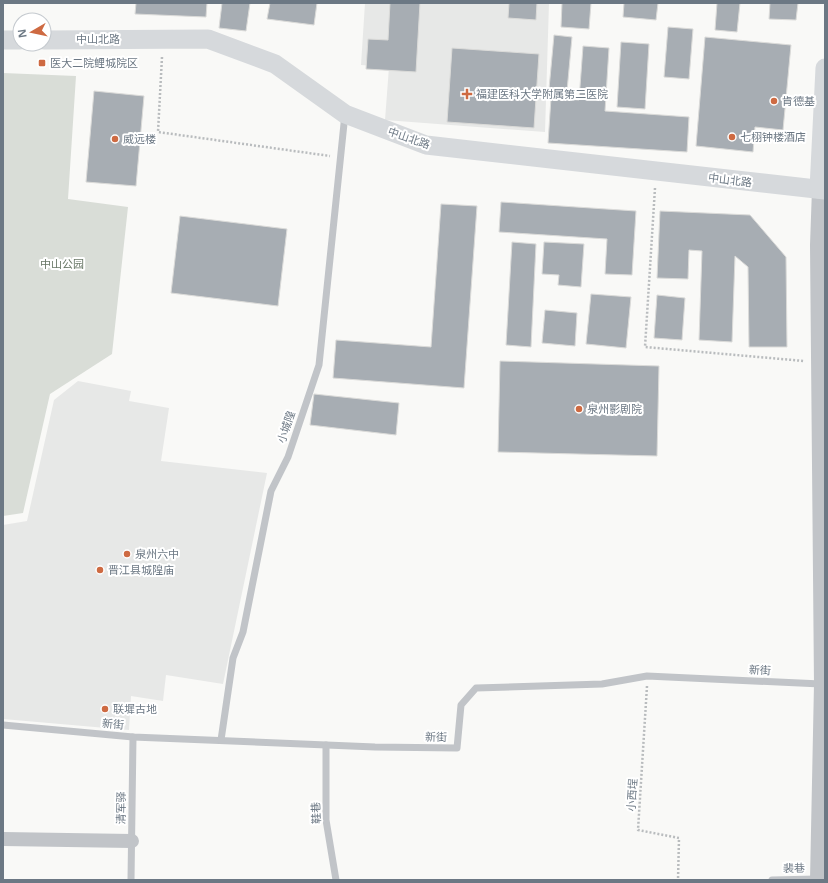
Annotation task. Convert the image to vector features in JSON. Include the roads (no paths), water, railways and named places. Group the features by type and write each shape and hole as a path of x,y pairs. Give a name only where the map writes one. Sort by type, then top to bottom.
{"street":[{"name":"中山北路","path":"52,40 208,39 274,64 345,114 426,145 822,190"},
{"path":"817,879 821,684 817,245 822,190 825,68"},
{"path":"3,839 132,841"}],"lane":[{"name":"小城隍","path":"222,740 233,658 243,632 271,491 288,457 319,365 345,114"},
{"name":"新街","path":"3,725 133,737 326,745 456,748 461,706 476,688 602,684 647,676 821,684"},
{"name":"清军驿","path":"131,880 133,737"},
{"name":"鞋巷","path":"326,745 326,820 336,880"},
{"name":"裴巷","path":"772,880 817,879"}],"place":[{"name":"医大二院鲤城院区","path":"42,63"},
{"name":"福建医科大学附属第二医院","path":"467,94"},
{"name":"肯德基","path":"774,101"},
{"name":"七栩钟楼酒店","path":"732,137"},
{"name":"威远楼","path":"115,139"},
{"name":"泉州影剧院","path":"579,409"},
{"name":"泉州六中","path":"127,554"},
{"name":"晋江县城隍庙","path":"100,570"},
{"name":"联墀古地","path":"105,709"}],"park label":[{"name":"中山公园","path":"62,264"}]}
